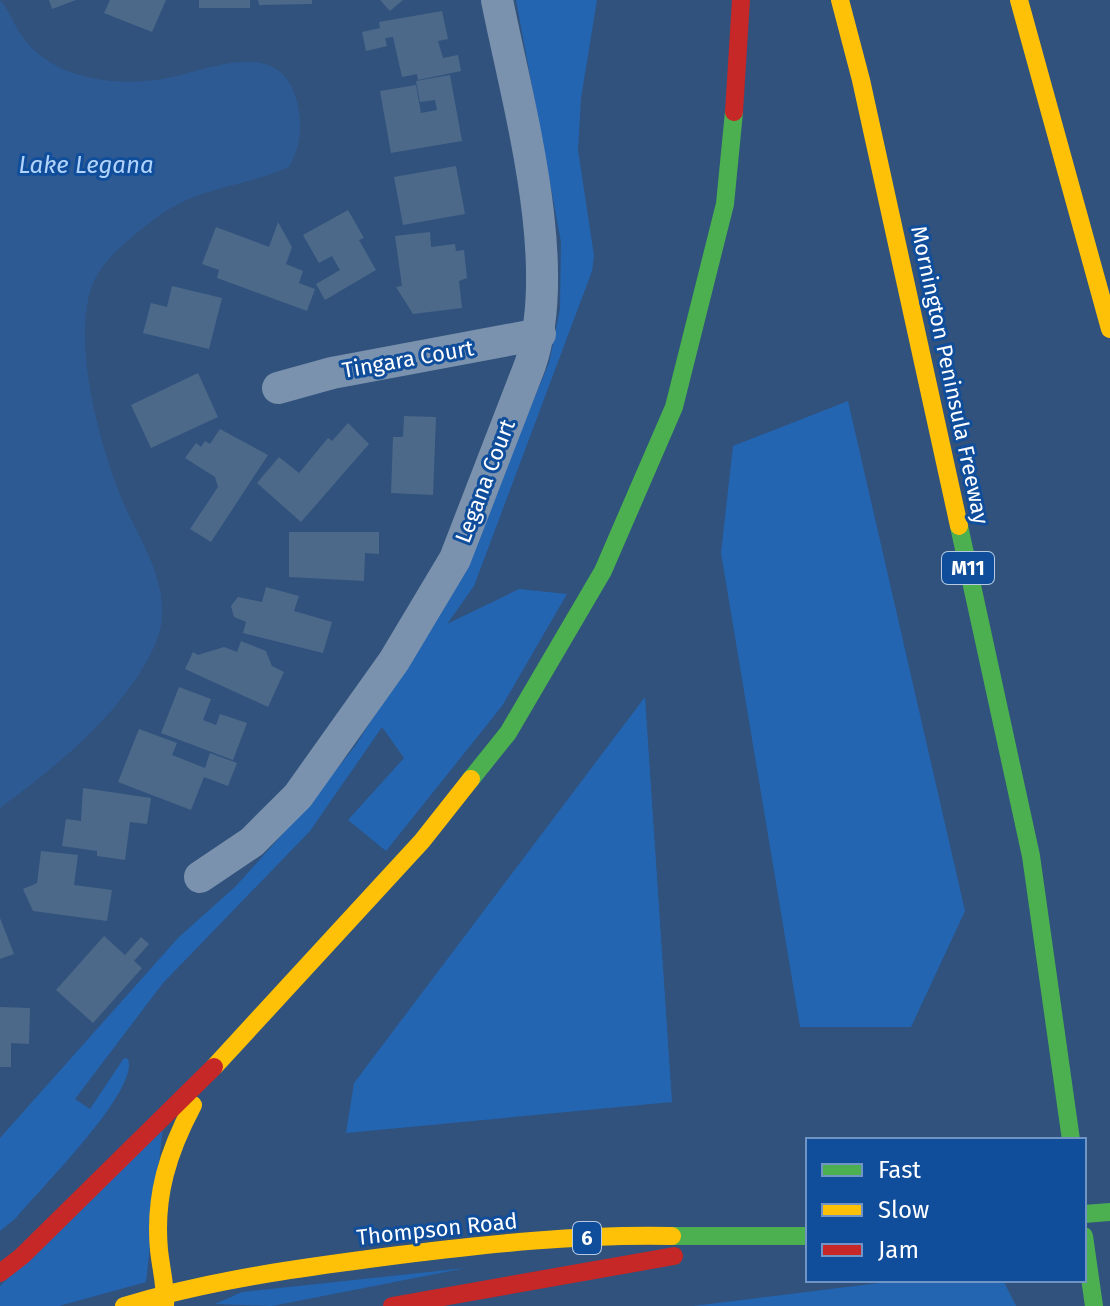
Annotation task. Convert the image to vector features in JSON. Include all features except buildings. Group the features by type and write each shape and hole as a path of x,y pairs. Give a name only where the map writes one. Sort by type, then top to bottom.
{"main road":[{"path":"0,1273 22,1256 212,1069 422,841 508,733 603,571 674,407 725,204 738,75 741,0"},
{"name":"Mornington Peninsula Freeway","path":"840,0 1031,856 1071,1138"},
{"path":"1019,0 1110,329"},
{"path":"166,1299 157,1217 162,1168 212,1069"},
{"path":"1086,1214 1110,1212"},
{"name":"Thompson Road","path":"124,1306 306,1268 448,1249 610,1236 759,1240"},
{"name":"Thompson Road","path":"392,1306 759,1240 806,1236"},
{"path":"1086,1250 1094,1306"}],"street":[{"name":"Legana Court","path":"200,877 252,842 298,796 394,661 455,559 540,334 545,276 529,160 497,0"},
{"name":"Tingara Court","path":"278,388 332,373 540,334"}],"shaded area":[{"path":"516,0 597,0 581,98 578,150 594,256 592,271 474,586 447,624 519,589 567,594 502,706 386,851 348,820 404,758 382,727 310,831 163,983 75,1099 90,1109 124,1058 128,1059 128,1074 104,1116 65,1164 16,1218 0,1231 0,1138 178,938 236,886 305,809 355,746 454,590 549,363 560,309 561,242"},
{"path":"848,401 965,911 911,1027 800,1027 721,553 733,446"},
{"path":"645,697 672,1102 346,1133 354,1083"},
{"path":"163,1126 146,1282 59,1306 0,1306 0,1286"},
{"path":"466,1268 272,1306 215,1304 242,1292"},
{"path":"887,1282 1004,1282 1016,1306 693,1306"}],"water":[{"name":"Lake Legana","path":"0,0 33,49 61,68 87,77 122,82 145,81 243,62 261,63 276,69 289,82 297,102 300,127 296,151 289,167 174,206 113,254 101,269 90,293 85,322 86,356 98,427 119,491 152,562 161,596 160,630 141,671 107,716 43,775 0,808"}],"traffic: fast":[{"path":"471,779 508,733 603,571 674,407 725,204 734,112"},
{"path":"959,526 1031,856 1071,1138"},
{"path":"1086,1214 1110,1212"},
{"path":"672,1236 806,1236"},
{"path":"1086,1250 1094,1306"}],"traffic: slow":[{"path":"840,0 861,80 959,526"},
{"path":"1019,0 1110,329"},
{"path":"214,1067 422,841 471,779"},
{"path":"165,1306 158,1230 161,1193 176,1140 193,1105"},
{"path":"124,1306 226,1281 399,1255 569,1238 672,1236"}],"traffic: jam":[{"path":"734,112 741,0"},
{"path":"0,1273 22,1256 214,1067"},
{"path":"392,1306 674,1256"}]}
